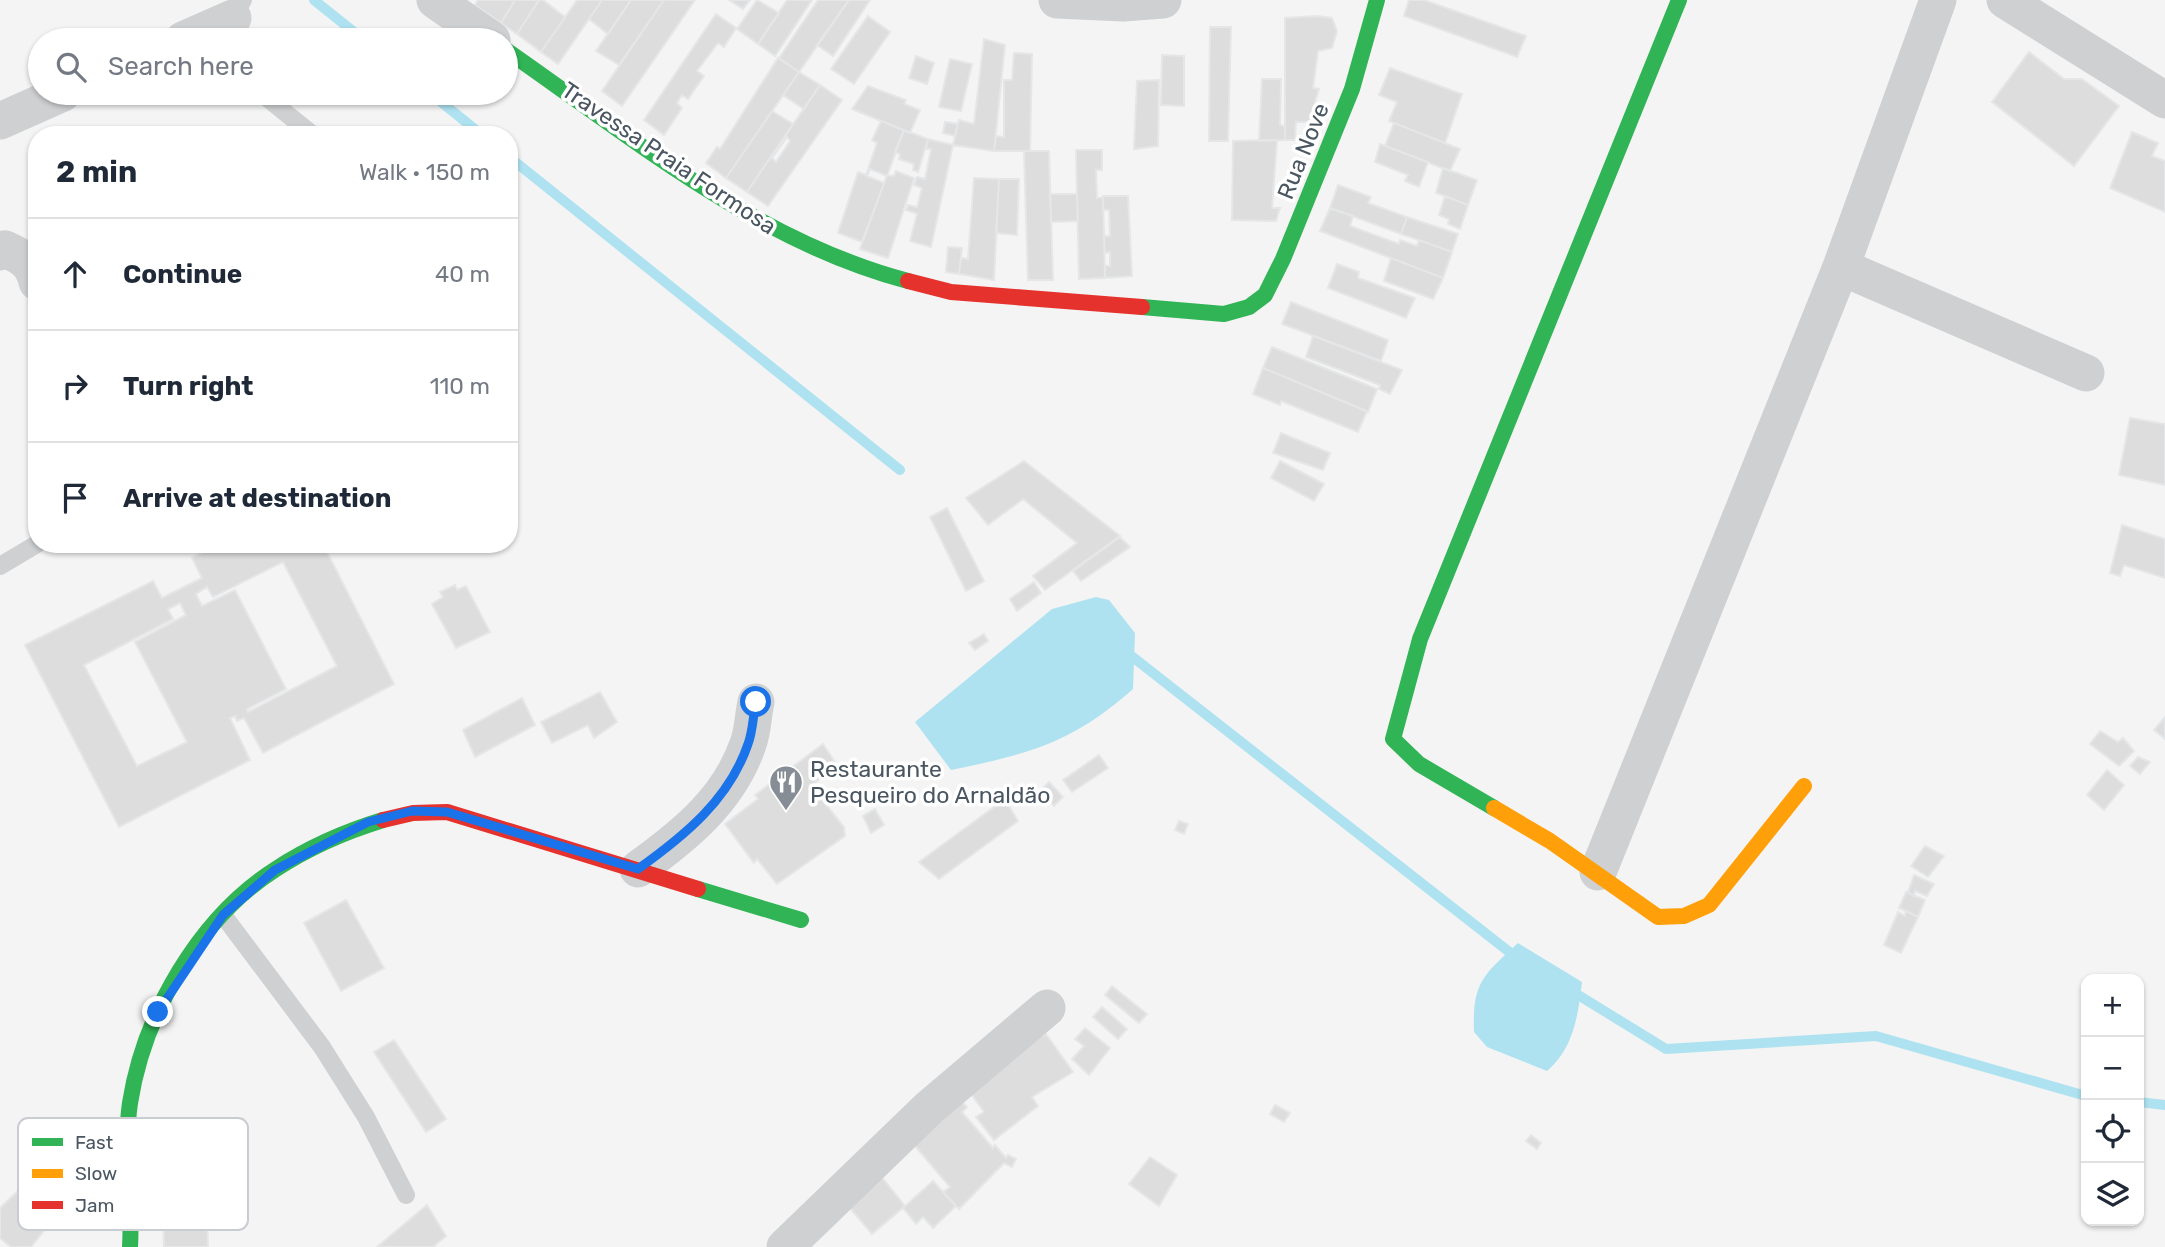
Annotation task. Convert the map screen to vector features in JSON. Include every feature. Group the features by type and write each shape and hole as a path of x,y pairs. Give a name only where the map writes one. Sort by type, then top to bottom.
{"street":[{"path":"435,0 475,28"},
{"path":"1057,0 1123,3 1163,0"},
{"name":"Rua Nove","path":"1249,307 1265,295 1283,259 1352,89 1375,0"},
{"path":"1679,0 1420,639 1393,739 1419,764 1598,872 1658,917 1684,916 1709,905 1804,786"},
{"path":"1598,872 1841,267 1938,0"},
{"path":"2006,0 2165,100"},
{"path":"213,28 235,19"},
{"name":"Travessa Praia Formosa","path":"518,58 742,212 803,245 870,271 951,292 1224,314 1249,307"},
{"path":"0,121 36,105"},
{"path":"0,251 5,249 28,262"},
{"path":"1841,267 2086,373"},
{"path":"638,869 676,842 707,812 733,777 748,743 756,702"},
{"path":"130,1118 130,1105 142,1052 158,1012 223,915 275,870 368,822 412,811 447,812 801,919"},
{"path":"785,1247 929,1108 1047,1008"}],"lane":[{"path":"276,105 302,126"},
{"path":"0,566 28,549"},
{"path":"223,915 322,1046 366,1117 406,1195"}],"water":[{"path":"1096,597 1109,600 1135,633 1133,689 1090,722 1048,744 1027,752 951,770 915,722 1052,609"},
{"path":"1518,943 1582,982 1576,1019 1569,1041 1547,1071 1487,1047 1474,1032 1475,1002 1482,981"}],"building":[{"path":"478,0 515,0 501,23 475,5"},
{"path":"515,0 539,0 518,32 518,28 508,28 501,23"},
{"path":"539,0 543,0 565,17 541,52 518,32"},
{"path":"577,0 602,0 558,64 541,52"},
{"path":"602,0 631,0 608,34 589,19"},
{"path":"631,0 664,0 619,65 596,51"},
{"path":"664,0 695,0 622,106 602,91"},
{"path":"729,0 750,0 743,9"},
{"path":"757,0 779,13 758,44 737,29"},
{"path":"787,0 812,0 775,56 758,44"},
{"path":"818,0 849,0 799,72 779,58"},
{"path":"849,0 870,0 833,56 817,45"},
{"path":"1409,0 1424,0 1526,36 1517,57 1404,16"},
{"path":"716,14 736,28 724,47 718,43 697,71 704,76 688,99 682,95 677,103 682,108 664,135 644,120"},
{"path":"868,16 890,32 854,84 831,69"},
{"path":"1285,18 1332,18 1337,31 1332,48 1318,51 1313,88 1319,89 1309,122 1296,122 1295,140 1285,140"},
{"path":"1210,27 1231,27 1228,141 1209,141"},
{"path":"984,39 1005,45 994,151 953,145 959,120 974,124"},
{"path":"2029,52 2064,79 2082,79 2119,106 2074,166 1992,102"},
{"path":"1014,53 1032,54 1030,151 994,151 996,136 1004,137 1004,80 1012,80"},
{"path":"1162,55 1184,56 1184,106 1161,105"},
{"path":"916,56 934,63 927,84 909,78"},
{"path":"778,58 799,72 726,178 706,163 717,147 720,149"},
{"path":"950,59 972,64 961,111 939,107"},
{"path":"1390,68 1462,94 1445,143 1389,121 1397,102 1379,95"},
{"path":"799,72 820,85 804,109 783,95"},
{"path":"1262,79 1281,79 1280,125 1285,126 1285,140 1259,141"},
{"path":"1159,80 1158,146 1134,149 1137,81"},
{"path":"820,85 842,100 768,206 747,192","holes":["787,137 790,141 776,162 772,158"]},
{"path":"868,86 906,100 904,104 920,110 910,133 852,109"},
{"path":"772,111 793,124 747,192 726,178"},
{"path":"881,121 904,130 887,176 870,169 867,176 884,183 862,242 838,233 858,172 866,175 877,143 872,140"},
{"path":"945,122 958,124 955,136 943,133"},
{"path":"1394,123 1460,149 1450,171 1385,146"},
{"path":"904,130 928,139 918,172 913,170 914,164 899,159 900,154 895,152"},
{"path":"2132,132 2158,143 2152,156 2165,161 2165,212 2110,188"},
{"path":"928,139 953,145 931,247 910,241 917,214 906,210 908,205 917,207 922,188 914,185 917,177 925,179 931,149 926,148"},
{"path":"1277,140 1272,208 1280,208 1276,221 1232,220 1233,141"},
{"path":"1380,144 1428,162 1419,187 1405,181 1408,175 1375,162"},
{"path":"1076,150 1102,150 1102,170 1096,170 1097,198 1103,197 1105,278 1079,279"},
{"path":"1024,151 1049,151 1053,280 1028,280"},
{"path":"1443,168 1477,180 1468,205 1436,193"},
{"path":"896,171 914,178 888,258 860,249 887,175 894,176"},
{"path":"974,178 999,179 994,280 959,274 961,258 968,259"},
{"path":"999,179 1019,179 1017,235 996,233"},
{"path":"1338,185 1371,197 1368,203 1407,217 1401,234 1330,208"},
{"path":"1050,194 1077,194 1078,221 1051,222"},
{"path":"1103,196 1128,196 1132,276 1105,278 1105,265 1110,266 1110,252 1105,253 1104,236 1110,236 1109,210 1103,210"},
{"path":"1445,196 1468,205 1460,229 1448,224 1449,219 1439,215"},
{"path":"1330,208 1353,216 1350,226 1399,244 1400,240 1417,246 1419,240 1452,252 1443,278 1320,231"},
{"path":"1407,217 1458,234 1452,252 1401,234"},
{"path":"948,247 962,248 959,274 946,272"},
{"path":"1391,258 1443,278 1433,299 1384,281"},
{"path":"1337,264 1359,272 1358,278 1415,298 1406,318 1328,288"},
{"path":"1291,302 1388,340 1381,361 1282,324"},
{"path":"1313,336 1402,370 1390,394 1379,389 1380,385 1306,357"},
{"path":"1272,347 1377,389 1368,412 1263,368"},
{"path":"1263,368 1367,411 1358,432 1281,401 1280,405 1253,394"},
{"path":"2130,418 2165,424 2165,485 2119,475"},
{"path":"1281,433 1330,453 1323,470 1273,453"},
{"path":"1024,461 1120,536 1045,590 1033,576 1077,543 1023,499 988,525 966,498"},
{"path":"1280,461 1324,484 1314,501 1271,478"},
{"path":"947,508 984,581 966,591 930,517"},
{"path":"2122,525 2165,539 2165,578 2124,565 2120,576 2110,573"},
{"path":"1120,537 1130,547 1081,581 1073,571"},
{"path":"202,553 328,553 394,684 263,753 244,718 237,721 235,716 230,718 250,760 119,827 25,645 153,581 162,598 202,578 192,558","holes":["283,562 337,666 248,712 247,709 286,689 235,590 202,606 196,594 207,587 213,597","180,603 186,615 135,642 187,742 137,766 84,665 173,619 168,609"]},
{"path":"1034,582 1041,593 1017,611 1010,599"},
{"path":"455,585 457,590 466,586 490,632 456,648 432,604 443,597 440,592"},
{"path":"984,634 988,641 975,650 969,643"},
{"path":"600,692 617,722 594,738 588,725 552,743 541,722"},
{"path":"522,698 535,725 475,757 463,730"},
{"path":"2165,717 2165,739 2154,730"},
{"path":"2100,731 2118,742 2123,738 2134,751 2119,766 2090,744"},
{"name":"Restaurante Pesqueiro do Arnaldão","path":"823,744 837,765 811,786 844,827 845,836 777,884 757,859 754,863 725,824 758,799 755,795"},
{"path":"1099,755 1108,768 1072,792 1063,780"},
{"path":"2138,757 2150,762 2140,774 2130,766"},
{"path":"2107,770 2124,785 2104,810 2087,795"},
{"path":"1049,782 1063,797 1054,806 1041,790"},
{"path":"1005,799 1018,821 939,879 919,862"},
{"path":"875,809 884,825 871,833 863,816"},
{"path":"1179,821 1188,824 1184,834 1175,830"},
{"path":"1925,846 1944,856 1928,877 1911,866"},
{"path":"1914,875 1934,884 1927,896 1915,891 1914,896 1908,892"},
{"path":"1906,892 1925,900 1918,917 1899,908"},
{"path":"346,900 384,968 341,991 304,923"},
{"path":"1906,911 1918,917 1901,953 1884,945 1898,912 1905,916"},
{"path":"1112,986 1147,1014 1139,1023 1105,995"},
{"path":"1102,1007 1127,1029 1118,1039 1093,1017"},
{"path":"1085,1028 1110,1048 1089,1075 1072,1059 1084,1046 1075,1039"},
{"path":"1046,1034 1073,1072 1032,1097 1038,1106 994,1140 976,1117 984,1112 966,1087 1022,1043"},
{"path":"394,1040 446,1119 426,1132 374,1052"},
{"path":"956,1096 967,1107 962,1112 993,1148 995,1145 1006,1158 1008,1155 1016,1159 1012,1167 1004,1163 959,1209 943,1192 950,1187 909,1139"},
{"path":"1275,1105 1290,1113 1284,1122 1270,1114"},
{"path":"1531,1135 1541,1143 1537,1149 1526,1141"},
{"path":"1150,1157 1177,1175 1159,1206 1129,1184"},
{"path":"881,1176 905,1206 872,1234 849,1207"},
{"path":"933,1181 956,1206 933,1228 923,1217 916,1224 903,1208"},
{"path":"18,1191 18,1230 45,1230 31,1247 11,1247 0,1238 0,1208"},
{"path":"427,1205 446,1236 433,1247 377,1247"},
{"path":"164,1230 208,1230 208,1247 164,1247"}],"waterway":[{"path":"314,0 349,28"},
{"path":"445,105 471,126"},
{"path":"518,164 900,470"},
{"path":"1125,651 1517,958"},
{"path":"1570,990 1666,1049 1876,1036 2081,1095"},
{"path":"2144,1103 2165,1105"}],"traffic: fast":[{"path":"1142,307 1224,314 1249,307 1265,295 1283,259 1352,89 1377,0"},
{"path":"1494,808 1419,764 1393,739 1420,639 1679,0"},
{"path":"518,58 649,151 747,214 852,263 908,281"},
{"path":"128,1118 137,1069 162,1003 179,971 223,914 248,889 288,861 314,847 383,820"},
{"path":"698,889 801,920"},
{"path":"130,1230 130,1247"}],"traffic: slow":[{"path":"1494,808 1550,841 1658,917 1684,916 1709,905 1804,786"}],"traffic: jam":[{"path":"908,281 951,292 1142,307"},
{"path":"383,820 413,813 447,812 698,889"}],"place":[{"name":"Restaurante Pesqueiro do Arnaldão","path":"786,812"}],"route":[{"path":"158,1012 223,915 275,870 368,822 412,811 447,812 638,869 676,842 707,812 733,777 748,743 756,702"}]}
